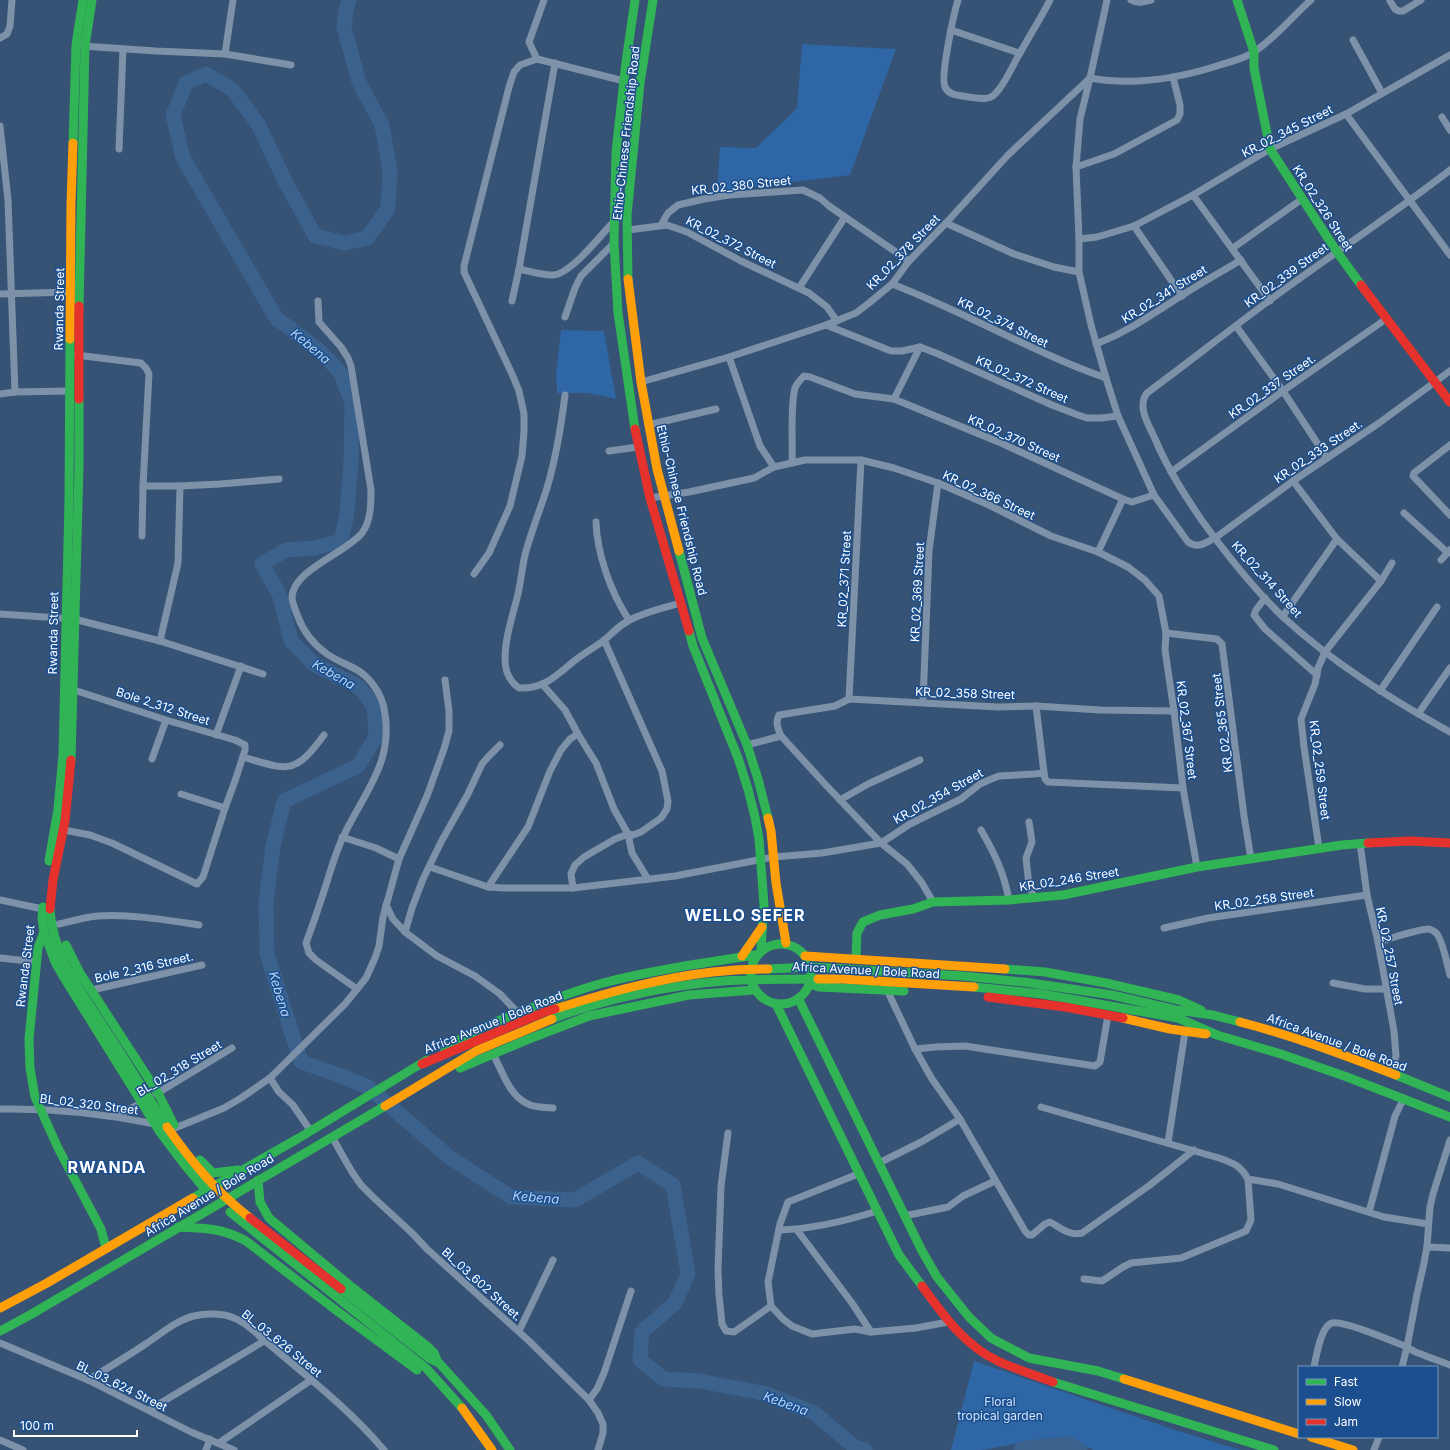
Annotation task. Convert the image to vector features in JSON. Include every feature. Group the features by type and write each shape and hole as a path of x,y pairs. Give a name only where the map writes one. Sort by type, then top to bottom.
{"main road":[{"name":"Rwanda Street","path":"83,0 71,204 70,618 74,690 70,785 64,830 55,869 58,878 59,924 62,936 70,953 158,1093 175,1128 193,1153 213,1173 243,1169"},
{"name":"Rwanda Street","path":"92,0 81,46 79,468 61,779 43,909 44,932 38,948 33,991 29,1054 35,1098 58,1148 101,1229 106,1248"},
{"name":"Ethio-Chinese Friendship Road","path":"636,0 624,81 616,152 614,243 618,313 632,417 650,498 693,646 738,758 748,789 759,839 764,906 762,939 756,956"},
{"name":"Ethio-Chinese Friendship Road","path":"653,0 640,83 627,215 628,280 641,382 648,425 664,496 702,638 747,745 758,779 771,831 776,883 786,943"},
{"name":"KR_02_326 Street","path":"1237,0 1254,52 1254,68 1270,149 1337,252 1450,402"},
{"path":"1360,843 1410,841 1450,843"},
{"name":"KR_02_246 Street","path":"856,959 856,933 863,922 880,915 913,909 933,902 1009,900 1083,892 1197,867 1360,843"},
{"path":"55,869 52,881 50,911 51,922 59,948 68,968 167,1127 190,1159 203,1175 224,1196 425,1355 439,1363"},
{"path":"742,956 763,926"},
{"path":"783,929 790,938 811,954 821,957"},
{"path":"44,932 50,950 62,976 118,1063 158,1130 198,1182 210,1195 251,1229 421,1364 463,1410 490,1449"},
{"path":"786,943 796,947 807,959 810,982 806,991 799,1000 790,1004 776,1004 763,998 753,986 749,972 756,956 767,945 786,943"},
{"name":"Africa Avenue / Bole Road","path":"422,1064 464,1036 489,1024 567,994 646,973 742,956 756,956"},
{"name":"Africa Avenue / Bole Road","path":"807,959 821,957 1045,972 1179,1000 1213,1015"},
{"name":"Africa Avenue / Bole Road","path":"0,1331 106,1248 299,1138 396,1078 422,1064 544,1012 586,998 685,976 737,970 811,967 963,976 1024,982 1112,995 1176,1010 1213,1015 1280,1032 1391,1073 1450,1097"},
{"name":"Africa Avenue / Bole Road","path":"0,1308 52,1291 178,1228 383,1108 476,1051 566,1014 629,996 694,984 764,979 834,978 960,986 1042,994 1178,1018 1217,1035 1281,1054 1404,1098 1450,1117"},
{"name":"Africa Avenue / Bole Road","path":"810,982 819,987 987,996 1028,1001 1108,1015 1185,1032 1217,1035"},
{"name":"Africa Avenue / Bole Road","path":"431,1079 589,1016 689,995 753,986"},
{"path":"799,1000 880,1163 904,1216 937,1277 968,1317 991,1338 1029,1358 1098,1371 1298,1432"},
{"path":"776,1004 899,1255 948,1322 981,1352 1002,1363 1062,1385 1274,1450"},
{"path":"258,1180 260,1202 269,1218 348,1284 427,1346 434,1353 439,1363 477,1405 510,1450"},
{"path":"178,1228 216,1229 237,1236 246,1241 398,1357 419,1372 436,1379"},
{"path":"1314,1438 1353,1450"}],"street":[{"path":"0,38 7,34 10,26 12,0"},
{"path":"225,54 232,0"},
{"path":"537,59 529,42 544,0"},
{"path":"958,0 943,77 945,87 951,94 982,99 994,96 1007,78 1020,53 1044,14 1050,0"},
{"path":"1098,552 1123,499 1132,502 1154,495 1118,416 1096,344 1079,272 1080,239 1076,167 1080,119 1106,0"},
{"path":"1131,0 1141,3 1151,0"},
{"path":"1090,78 1108,81 1124,81 1173,77 1243,58 1254,52 1311,0"},
{"path":"1390,1 1395,9 1404,11 1422,0"},
{"path":"951,30 1020,53"},
{"path":"1353,40 1382,93"},
{"path":"81,46 225,54 291,65"},
{"path":"119,148 123,49"},
{"name":"KR_02_345 Street","path":"1080,239 1097,237 1134,226 1193,194 1270,149 1346,114 1450,55"},
{"path":"474,574 489,553 510,506 519,475 522,456 524,420 519,391 466,280 464,272 464,266 514,72 520,65 537,59 624,81 640,83"},
{"path":"512,301 555,63"},
{"path":"1076,167 1114,154 1177,120 1180,114 1180,105 1173,77"},
{"name":"KR_02_378 Street","path":"641,382 729,358 826,325 856,313 892,284 909,261 1008,155 1079,90 1090,78"},
{"path":"1346,114 1450,255"},
{"path":"1442,117 1450,130"},
{"path":"0,126 3,173 8,200 15,392"},
{"name":"KR_02_339 Street","path":"1142,404 1143,398 1147,393 1337,252 1410,201 1450,170"},
{"name":"KR_02_380 Street","path":"661,225 668,213 678,205 723,196 803,190 814,194 909,261"},
{"path":"1193,194 1270,301"},
{"path":"1233,248 1302,198"},
{"path":"799,288 845,217"},
{"path":"519,269 553,275 562,273 574,265 614,221"},
{"path":"946,223 1014,254 1054,267 1079,272"},
{"name":"KR_02_372 Street","path":"628,230 661,225 672,226 687,232 741,261 799,288 819,300 837,320"},
{"path":"1134,226 1182,296"},
{"path":"565,317 575,288 582,276 614,243"},
{"name":"KR_02_341 Street","path":"1096,344 1124,332 1241,260"},
{"name":"KR_02_374 Street","path":"892,284 924,296 1059,360 1106,378"},
{"path":"0,294 71,292"},
{"path":"318,302 320,322 341,347 351,366 371,490 371,505 370,514 362,533 352,542 318,564 302,577 294,586 292,597 302,627 314,643 328,655 361,672 373,684 384,707 386,742 384,756 377,775 342,837 306,943 309,953 316,960 357,989"},
{"name":"KR_02_337 Street.","path":"1171,472 1386,319"},
{"path":"826,325 891,351 902,351 920,347"},
{"path":"1236,326 1283,391 1327,458"},
{"path":"894,399 920,347"},
{"name":"KR_02_372 Street","path":"920,347 1078,415 1087,418 1118,416"},
{"path":"70,355 141,363 149,374 142,536"},
{"path":"729,358 760,446 764,455 774,467"},
{"name":"KR_02_333 Street.","path":"1154,495 1188,542 1194,546 1200,545 1214,538 1293,481 1379,423 1450,371"},
{"name":"KR_02_370 Street","path":"792,463 793,400 799,381 804,376 855,394 894,399 1001,443 1123,499"},
{"path":"0,394 15,392 70,391"},
{"path":"565,395 561,429 553,462 545,494 526,554 518,593 508,630 505,660 508,676 513,684 518,688 535,687 554,678 575,660 629,620 655,610 681,603"},
{"name":"KR_02_314 Street","path":"1142,404 1144,413 1171,472 1214,538 1265,598 1282,616 1325,652 1352,672 1380,691 1450,732"},
{"path":"648,425 716,409"},
{"path":"1450,445 1414,473 1413,476 1450,515"},
{"path":"609,451 638,447"},
{"name":"KR_02_366 Street","path":"650,498 689,492 754,478 774,467 805,460 861,460 894,468 938,483 989,505 1051,536 1098,552 1128,567 1145,580 1159,596"},
{"name":"KR_02_371 Street","path":"849,699 861,460"},
{"path":"143,486 220,484 279,478"},
{"path":"1293,481 1337,539 1381,581"},
{"name":"KR_02_369 Street","path":"923,702 929,551 938,483"},
{"path":"160,641 178,563 180,486"},
{"path":"1404,513 1449,552 1441,560"},
{"path":"596,522 596,533 600,552 613,592 629,620"},
{"path":"1282,616 1337,539"},
{"name":"KR_02_259 Street","path":"1319,848 1301,719 1325,652 1381,581 1392,563"},
{"name":"KR_02_367 Street","path":"1159,596 1166,633 1165,650 1183,788 1197,867"},
{"path":"1265,598 1254,615 1265,629 1317,676"},
{"path":"1380,691 1437,607"},
{"path":"0,614 70,618 160,641 263,674"},
{"name":"KR_02_365 Street","path":"1166,633 1217,639 1222,644 1251,859"},
{"path":"573,888 571,874 575,865 584,857 615,839 628,834 633,835 641,832 661,818 667,809 668,801 662,771 604,640"},
{"path":"216,735 241,666"},
{"path":"1418,714 1450,668"},
{"path":"175,1128 224,1108 270,1078 345,1004 366,978 376,958 383,917 399,859 427,796 449,731 449,710 445,680"},
{"path":"542,684 565,710 596,763 614,809 628,834 632,853 648,878"},
{"name":"Bole 2_312 Street","path":"74,690 166,720 236,740 245,745 243,757"},
{"name":"KR_02_358 Street","path":"781,736 777,724 777,719 779,716 835,706 849,699 991,706 1036,706 1100,710 1174,711"},
{"path":"1036,706 1045,779 1050,783 1183,788"},
{"path":"152,759 166,720"},
{"path":"488,887 528,827 550,771 561,750 570,739 578,734"},
{"path":"64,830 90,835 112,842 197,884 203,877 243,757 280,767 293,766 300,763 324,735"},
{"path":"747,745 781,736 786,740 840,800 881,842 907,864 922,883 933,902"},
{"path":"405,932 412,908 440,842 468,794 482,764 500,745"},
{"path":"840,800 868,784 920,760"},
{"name":"KR_02_354 Street","path":"430,867 488,887 504,888 573,888 675,876 774,857 822,853 881,842 910,824 961,799 980,784 989,780 999,776 1044,773"},
{"path":"181,794 225,808"},
{"path":"1030,822 1032,842 1026,858 1029,886 1034,897"},
{"path":"982,830 999,862 1006,881 1009,900"},
{"path":"342,837 376,848 399,859"},
{"name":"KR_02_257 Street","path":"1360,843 1367,896 1378,942 1394,1031 1396,1056 1391,1073"},
{"name":"KR_02_258 Street","path":"1164,928 1208,918 1367,896"},
{"path":"0,900 43,909"},
{"path":"386,906 393,919 405,932 437,956 475,976 500,994 518,1013"},
{"path":"59,924 97,916 141,916 199,925"},
{"path":"1378,942 1428,929 1433,930 1439,939 1450,975"},
{"path":"0,958 37,962"},
{"name":"Bole 2_316 Street.","path":"92,990 202,965"},
{"path":"1333,983 1358,988 1386,989"},
{"path":"886,991 888,992 932,1079 960,1119 995,1181 1025,1231 1029,1235 1050,1222 1067,1232 1076,1234 1082,1233 1150,1185 1194,1150"},
{"path":"916,1049 936,1046 965,1046 1095,1066 1100,1062 1108,1015"},
{"path":"1168,1143 1185,1032"},
{"name":"BL_02_318 Street","path":"115,1116 144,1102 232,1048"},
{"path":"493,1054 508,1083 520,1099 532,1106 553,1108"},
{"path":"270,1078 279,1092 294,1105 310,1130"},
{"path":"1369,1212 1395,1116 1404,1098"},
{"path":"1041,1107 1194,1150 1234,1163 1240,1168 1248,1179 1251,1220 1246,1231 1181,1258 1131,1264 1123,1267 1102,1282 1084,1279"},
{"name":"BL_02_320 Street","path":"0,1109 39,1108 115,1116 175,1128"},
{"path":"880,1163 923,1141 960,1119"},
{"path":"728,1133 722,1186 718,1270 722,1324 726,1331 734,1332 771,1306"},
{"name":"BL_03_602 Street.","path":"332,1137 352,1172 365,1189 427,1249 519,1331 590,1400 603,1424 603,1433 598,1450"},
{"path":"1402,1366 1408,1347 1427,1247 1428,1224 1433,1194 1450,1140"},
{"path":"858,1174 790,1200 785,1207 768,1282 771,1306 792,1326 812,1334 855,1329 871,1332 916,1328 948,1322"},
{"path":"1248,1179 1278,1184 1394,1219 1428,1224"},
{"path":"904,1216 948,1207 964,1196 995,1181"},
{"path":"779,1230 797,1230 856,1218 877,1210"},
{"path":"797,1230 852,1303 871,1332"},
{"path":"1427,1247 1450,1248"},
{"path":"519,1331 553,1260"},
{"path":"590,1400 604,1373 631,1291"},
{"name":"BL_03_626 Street","path":"88,1380 122,1360 179,1322 194,1316 209,1314 224,1315 234,1318 249,1327 346,1411 374,1438 384,1450"},
{"path":"1314,1366 1323,1332 1327,1326 1332,1323 1356,1327 1408,1347 1419,1354 1450,1365"},
{"path":"149,1410 264,1340"},
{"name":"BL_03_624 Street","path":"0,1343 88,1380 191,1432 234,1450"},
{"path":"219,1443 311,1380"},
{"path":"1374,1450 1379,1438"},
{"path":"206,1450 210,1439"},
{"path":"0,1440 19,1449"}],"green space":[{"path":"802,44 896,49 850,175 717,191 720,147 756,148 797,108"},
{"path":"561,330 604,331 616,399 588,393 557,393 556,373"},
{"name":"Floral tropical garden","path":"974,1361 1178,1431 1241,1450 1093,1450 1072,1440 1047,1438 982,1450 951,1450"}],"waterway":[{"name":"Kebena","path":"349,0 344,27 359,82 382,125 390,171 388,209 367,238 345,243 315,236 286,183 258,124 232,89 206,74 186,83 173,115 183,158 276,318 320,351 340,372 352,403 351,462 347,513 341,541 315,548 286,550 262,564 280,596 291,641 315,665 358,686 374,706 376,737 358,766 284,801 273,846 266,902 267,954 301,1062 368,1087 449,1157 511,1197 575,1200 638,1163 673,1185 688,1274 675,1303 642,1332 640,1360 664,1379 699,1381 767,1394 814,1413 855,1447 865,1450"},
{"path":"1021,1450 1026,1448 1069,1444 1080,1450"}],"traffic: fast":[{"path":"73,143 76,45 83,0"},
{"path":"79,306 85,46 92,0"},
{"path":"635,0 626,62 616,152 614,243 618,313 635,429"},
{"path":"628,279 627,215 640,83 653,0"},
{"path":"1237,0 1254,52 1254,68 1270,149 1337,252 1361,285"},
{"path":"49,861 58,809 63,755 69,501 70,339"},
{"path":"71,760 79,468 79,399"},
{"path":"679,551 702,638 747,745 768,818"},
{"path":"689,631 693,646 738,758 755,817 759,839 764,905 761,949"},
{"path":"856,959 857,933 863,922 880,915 913,909 933,902 1009,900 1063,895 1197,867 1342,845 1368,843"},
{"path":"43,907 42,918 44,932 38,948 29,1039 30,1068 35,1097 58,1148 101,1229 106,1248"},
{"path":"50,909 56,942 70,974 167,1127"},
{"path":"44,932 55,962 63,976 160,1132 210,1195"},
{"path":"775,944 787,944 803,952 809,962 811,974 809,986 803,996 787,1004 775,1004 759,996 751,980 751,968 759,952 775,944"},
{"path":"66,945 80,973 158,1093 174,1125"},
{"path":"444,1049 464,1037 494,1023 554,999 593,986 622,978 755,955"},
{"path":"768,969 811,967 963,976 1024,982 1112,995 1176,1010 1213,1015 1240,1022"},
{"path":"1005,969 1045,972 1106,983 1179,1000 1201,1010"},
{"path":"552,1019 615,999 682,986 736,980 818,979"},
{"path":"809,984 819,987 904,991"},
{"path":"974,987 1042,994 1178,1018 1217,1035 1281,1054 1347,1077 1450,1117"},
{"path":"460,1068 589,1016 689,995 754,990"},
{"path":"799,1000 922,1251 937,1277 969,1317 991,1338 1029,1358 1098,1371 1124,1379"},
{"path":"776,1004 899,1255 922,1286"},
{"path":"193,1198 299,1138 427,1060"},
{"path":"1396,1075 1450,1097"},
{"path":"0,1331 30,1315 385,1106"},
{"path":"200,1160 213,1173 238,1170"},
{"path":"258,1180 260,1202 269,1218 348,1284 427,1346 434,1353 437,1360"},
{"path":"230,1212 427,1369 462,1408"},
{"path":"178,1227 205,1228 221,1231 246,1241 417,1370"},
{"path":"341,1289 430,1359 439,1363 486,1415 510,1450"},
{"path":"1053,1382 1274,1450"}],"traffic: slow":[{"path":"70,339 73,143"},
{"path":"628,279 641,382 657,469 679,551"},
{"path":"768,818 771,831 776,883 786,943"},
{"path":"742,956 762,927"},
{"path":"805,956 1005,969"},
{"path":"555,1009 613,992 673,978 720,971 768,969"},
{"path":"818,979 843,979 974,987"},
{"path":"1123,1018 1170,1029 1206,1034"},
{"path":"385,1106 476,1051 552,1019"},
{"path":"1240,1022 1260,1027 1338,1053 1396,1075"},
{"path":"167,1127 215,1187 250,1218"},
{"path":"0,1308 47,1283 193,1198"},
{"path":"1124,1379 1298,1434"},
{"path":"462,1408 492,1450"},
{"path":"1314,1438 1353,1450"}],"traffic: jam":[{"path":"1361,285 1450,402"},
{"path":"79,306 79,399"},
{"path":"635,429 650,498 689,631"},
{"path":"50,909 53,880 65,821 71,760"},
{"path":"1368,843 1410,841 1450,843"},
{"path":"988,997 1065,1007 1123,1018"},
{"path":"422,1064 544,1012 555,1009"},
{"path":"250,1218 341,1289"},
{"path":"922,1286 947,1319 975,1347 998,1361 1053,1382"}],"district":[{"name":"WELLO SEFER","path":"745,915"},
{"name":"RWANDA","path":"107,1167"}]}
